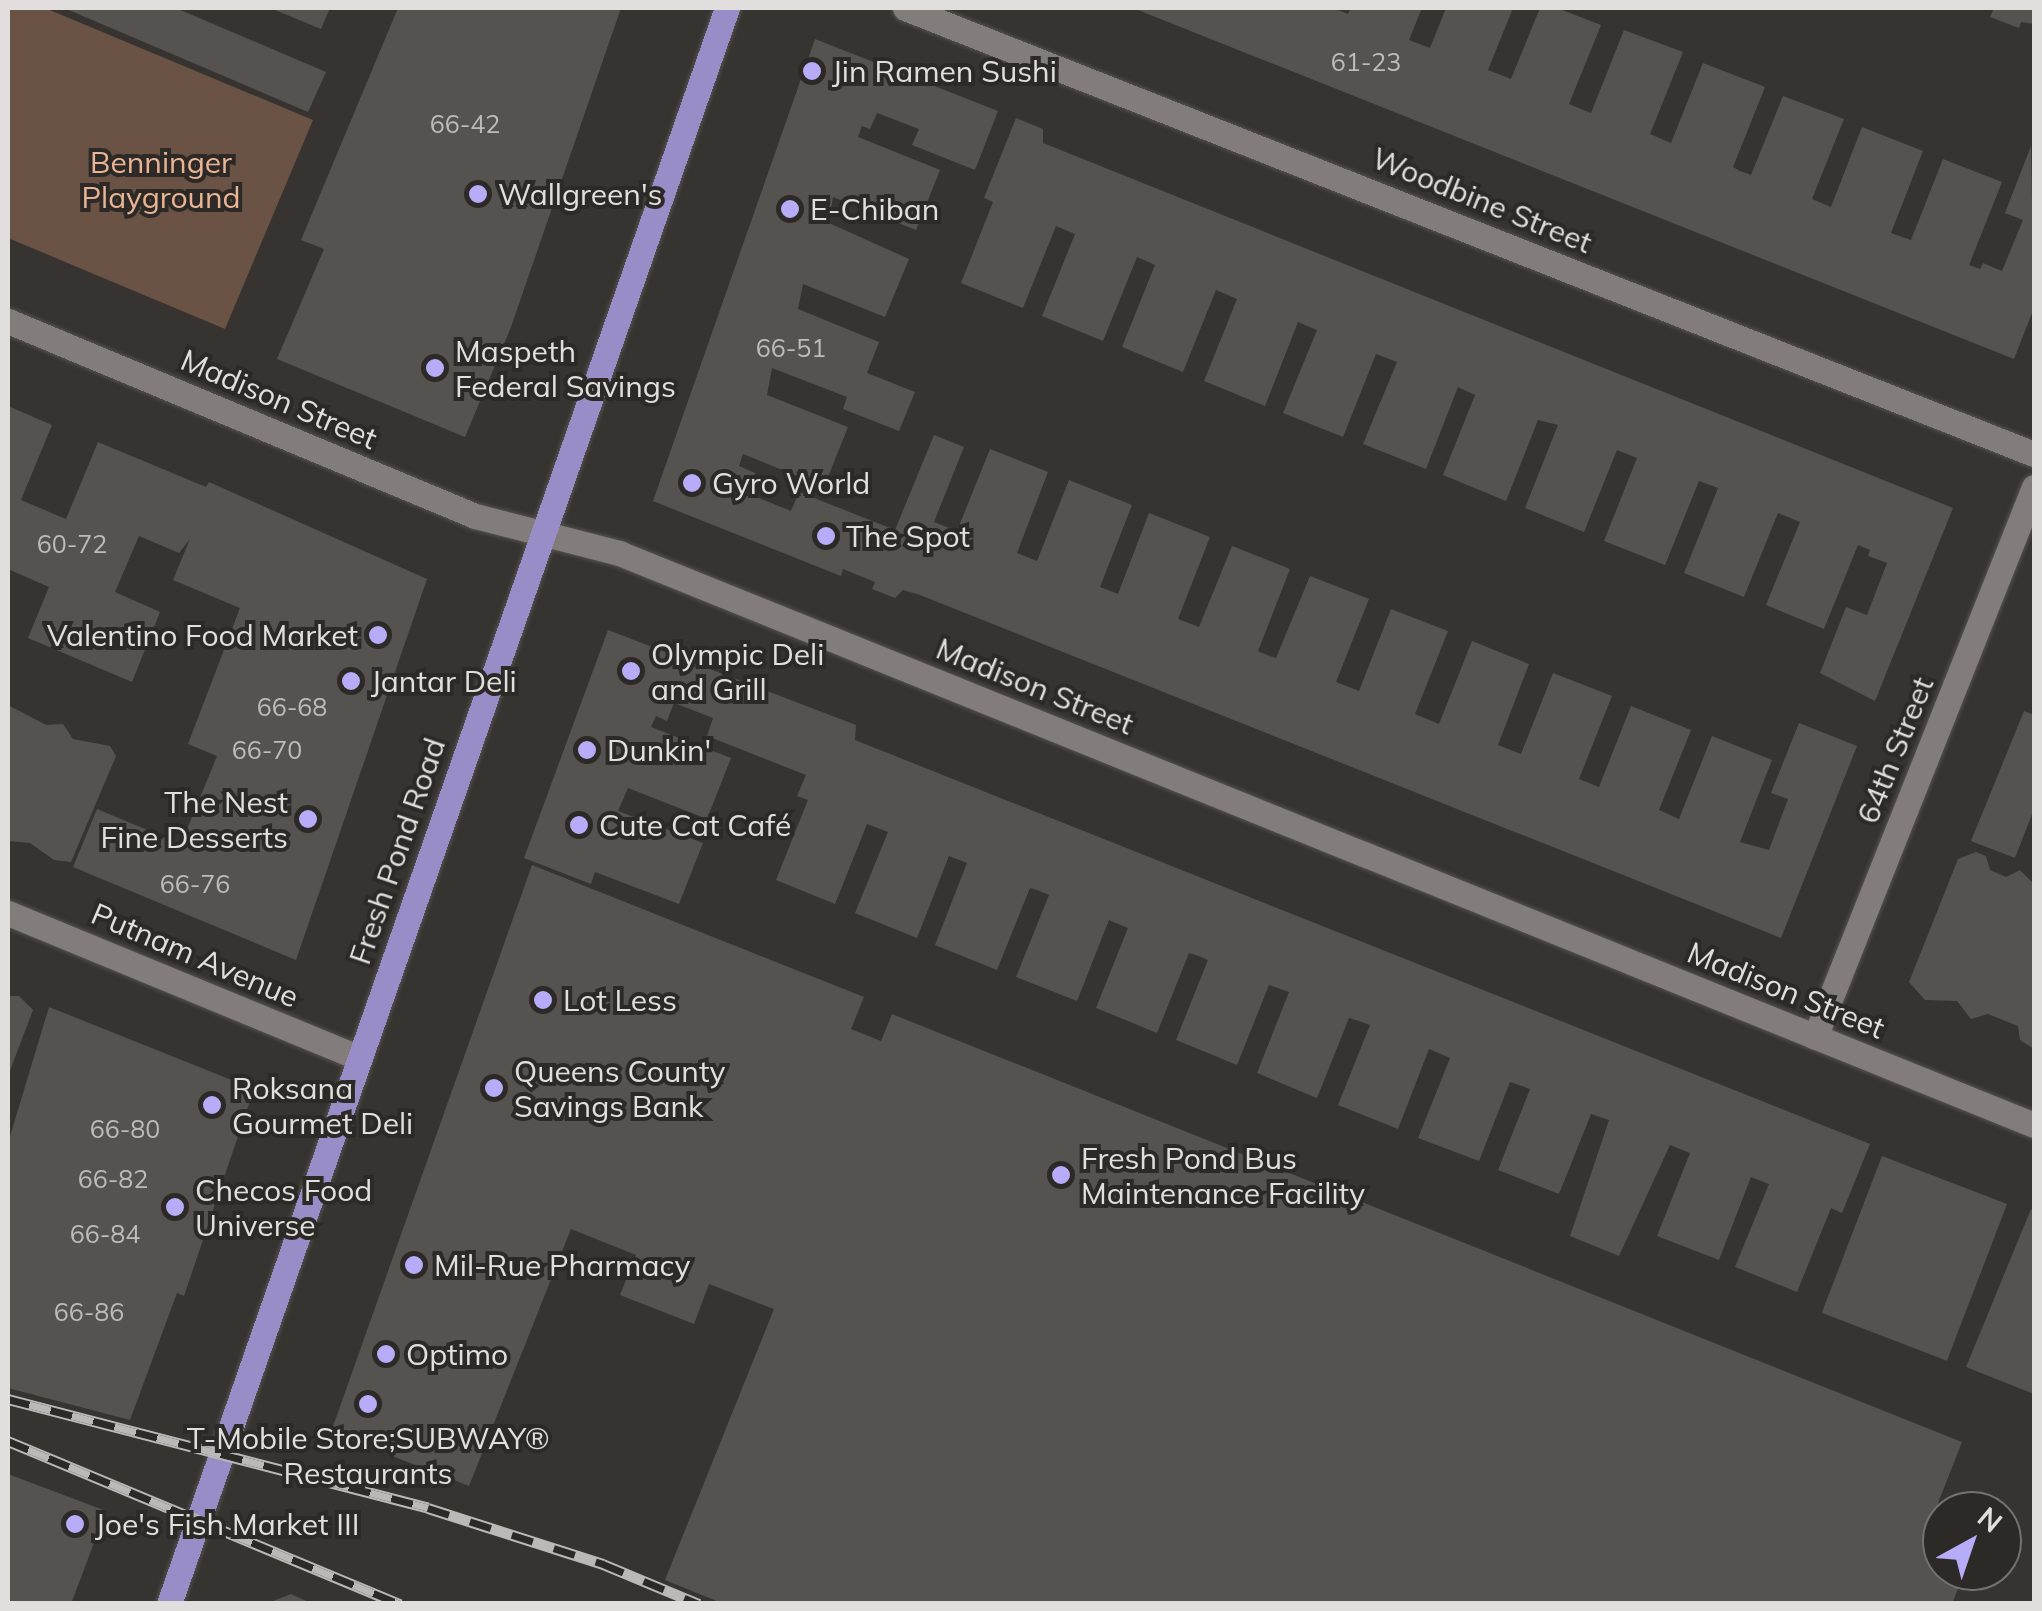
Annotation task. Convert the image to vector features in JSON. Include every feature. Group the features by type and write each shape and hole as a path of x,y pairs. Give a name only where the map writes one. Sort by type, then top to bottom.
{"main road":[{"name":"Fresh Pond Road","path":"170,1604 727,8"}],"street":[{"name":"Woodbine Street","path":"905,8 2034,454"},
{"name":"Madison Street","path":"8,321 475,516 618,552 2034,1124"},
{"name":"64th Street","path":"1815,1037 2034,487"},
{"name":"Putnam Avenue","path":"8,913 358,1058"}],"green space":[{"name":"Benninger Playground","path":"8,8 45,8 313,120 225,329 8,238"}],"building":[{"path":"64,8 176,8 326,72 308,112"},
{"path":"270,8 330,8 321,29"},
{"path":"398,8 621,8 511,327 465,437 277,359 324,249 301,240"},
{"path":"1133,8 1333,8 1348,14 1351,8 1422,8 1409,40 1430,48 1446,8 1513,8 1488,70 1511,79 1540,8 1557,8 1601,25 1569,104 1591,113 1624,30 1683,52 1650,134 1671,143 1703,63 1765,87 1733,167 1740,171 1751,175 1783,96 1844,119 1812,199 1831,207 1862,127 1923,151 1891,233 1911,240 1943,159 2002,182 1969,265 1980,269 1983,263 2002,271 2023,220 2005,213 2031,146 2034,308 2014,359"},
{"path":"1994,8 2034,8 2034,24 2021,22 2019,28 1990,17"},
{"path":"815,39 998,111 975,170 912,145 919,129 877,113 870,129 862,126 858,137 940,170 916,230 833,197 829,223 909,259 885,317 803,284 798,309 879,342 867,373 915,392 899,431 843,409 847,397 772,368 767,395 848,427 824,487 743,454 739,466 755,473 747,493 791,511 799,492 895,530 934,435 964,447 934,522 957,531 990,449 1048,472 1017,553 1037,561 1069,480 1132,505 1100,587 1118,594 1149,513 1210,537 1178,619 1199,627 1232,546 1290,569 1258,651 1267,655 1276,658 1310,576 1369,599 1336,682 1359,691 1391,609 1448,631 1415,714 1439,724 1472,641 1529,664 1498,745 1521,754 1553,673 1612,696 1579,779 1599,787 1631,706 1691,730 1659,810 1679,819 1712,736 1772,760 1740,842 1769,850 1788,799 1771,793 1799,723 1857,746 1781,938 920,595 903,590 895,598 872,589 875,582 843,569 841,576 653,501"},
{"path":"1016,118 1043,129 1043,143 1953,508 1875,701 1820,673 1846,607 1867,615 1887,563 1868,556 1870,550 1858,545 1824,629 1766,605 1800,522 1778,513 1744,597 1684,573 1718,488 1699,481 1665,565 1604,541 1637,458 1617,450 1584,532 1525,508 1558,425 1538,420 1506,501 1443,475 1475,395 1458,387 1426,469 1363,444 1397,362 1376,354 1343,437 1283,413 1317,330 1298,322 1265,406 1204,381 1237,299 1216,290 1183,372 1122,347 1155,265 1137,257 1103,341 1042,316 1075,234 1056,226 1023,308 961,283 993,202 984,198"},
{"path":"8,406 52,425 21,500 66,519 98,442 206,487 209,482 427,579 296,960 73,867 97,809 181,844 217,756 188,744 240,608 173,580 190,539 179,553 139,536 115,592 160,612 132,682 28,638 49,587 8,569"},
{"path":"608,630 856,725 855,740 1870,1144 1842,1213 1831,1208 1797,1292 1735,1267 1769,1184 1751,1177 1719,1260 1657,1236 1690,1153 1670,1145 1619,1256 1570,1236 1609,1120 1591,1114 1559,1194 1498,1170 1530,1089 1510,1082 1479,1161 1418,1138 1450,1058 1429,1049 1398,1129 1338,1105 1370,1025 1349,1018 1317,1098 1257,1073 1289,992 1269,985 1237,1065 1176,1040 1208,960 1199,956 1189,953 1157,1033 1096,1008 1128,928 1109,920 1077,1001 1016,977 1049,895 1037,890 1030,888 997,970 935,945 967,863 949,856 917,938 855,913 888,832 867,824 835,904 776,880 808,800 797,796 806,775 707,736 713,718 674,703 667,721 656,716 651,727 731,758 707,819 628,788 618,811 703,843 679,904 595,872 591,884 524,858"},
{"path":"8,705 46,725 63,724 73,739 110,746 116,756 71,862 54,860 30,843 8,841"},
{"path":"2024,711 2034,715 2034,809 2015,858 1971,841"},
{"path":"1976,852 1986,856 1990,870 2006,877 2020,870 2034,884 2034,1049 2020,1040 2018,1026 1988,1014 1971,1019 1957,1001 1925,1000 1909,982 1958,859"},
{"name":"Fresh Pond Bus Maintenance Facility","path":"532,865 864,997 851,1029 881,1041 892,1014 1962,1442 1943,1491 1922,1491 1922,1591 1957,1591 1952,1604 724,1604 665,1580 774,1309 709,1284 694,1324 620,1295 636,1255 571,1229 469,1486 331,1432"},
{"path":"8,996 19,996 33,1010 8,1076"},
{"path":"49,1007 254,1089 184,1296 177,1293 130,1420 8,1388 8,1143"},
{"path":"1882,1156 2007,1204 1947,1361 1822,1313"},
{"path":"2031,1209 2034,1211 2034,1394 1966,1367"},
{"path":"8,1474 106,1511 71,1604 8,1602"},
{"path":"291,1594 313,1604 268,1604 268,1603"}],"railway":[{"path":"8,1399 428,1508 603,1564 699,1604"},
{"path":"8,1441 400,1604"}],"place":[{"name":"Jin Ramen Sushi","path":"812,71"},
{"name":"Wallgreen's","path":"478,194"},
{"name":"E-Chiban","path":"790,209"},
{"name":"Maspeth Federal Savings","path":"435,368"},
{"name":"Gyro World","path":"692,483"},
{"name":"The Spot","path":"826,536"},
{"name":"Valentino Food Market","path":"378,635"},
{"name":"Olympic Deli and Grill","path":"631,671"},
{"name":"Jantar Deli","path":"351,681"},
{"name":"Dunkin'","path":"587,750"},
{"name":"The Nest Fine Desserts","path":"308,819"},
{"name":"Cute Cat Café","path":"579,825"},
{"name":"Lot Less","path":"543,1000"},
{"name":"Queens County Savings Bank","path":"494,1088"},
{"name":"Roksana Gourmet Deli","path":"212,1105"},
{"name":"Fresh Pond Bus Maintenance Facility","path":"1061,1175"},
{"name":"Checos Food Universe","path":"175,1207"},
{"name":"Mil-Rue Pharmacy","path":"414,1265"},
{"name":"Optimo","path":"386,1354"},
{"name":"T-Mobile Store;SUBWAY® Restaurants","path":"368,1404"},
{"name":"Joe's Fish Market III","path":"75,1524"}]}
